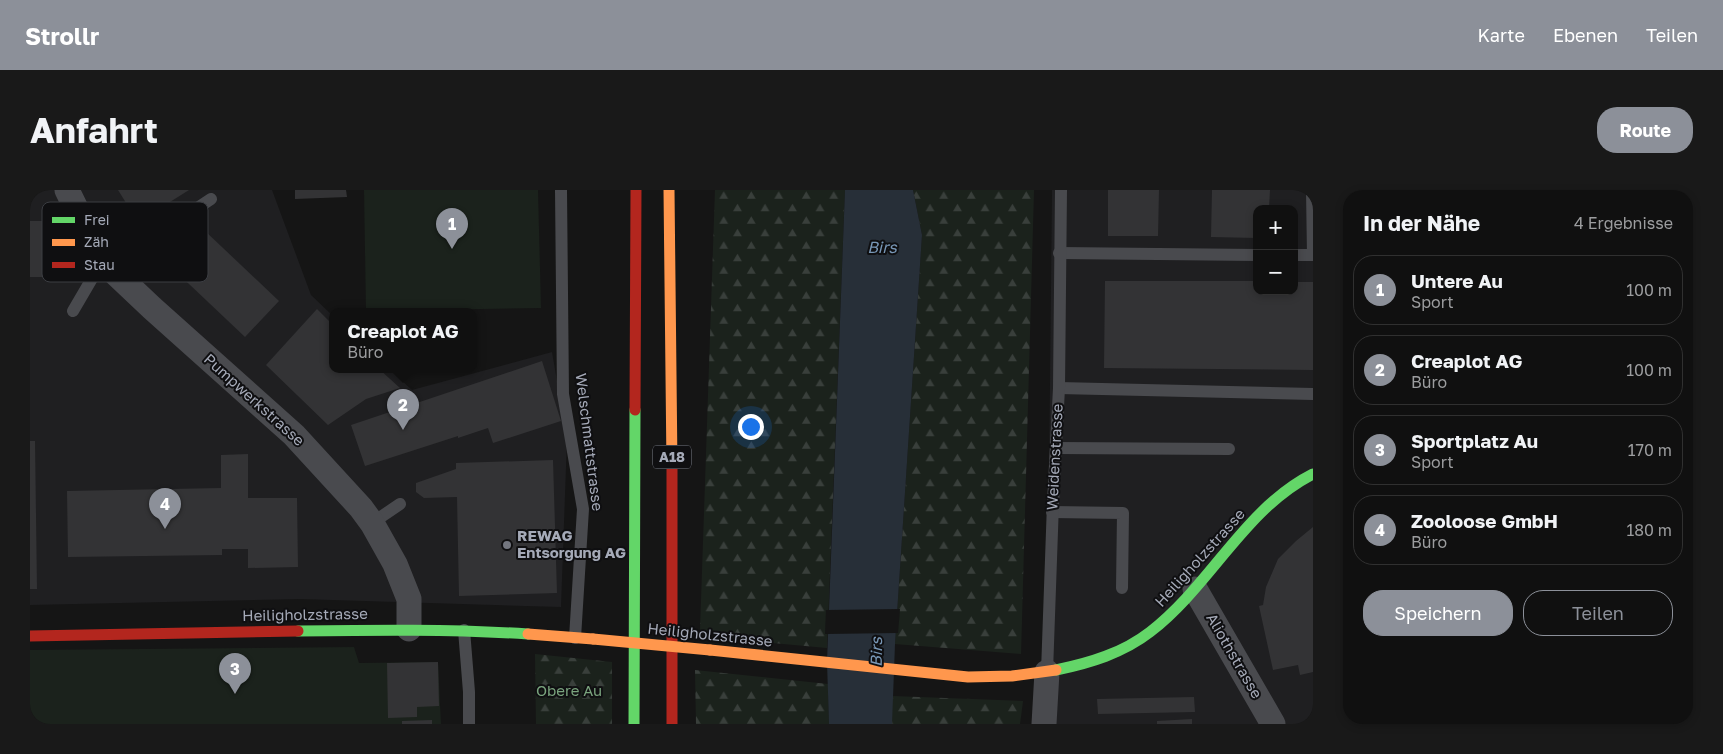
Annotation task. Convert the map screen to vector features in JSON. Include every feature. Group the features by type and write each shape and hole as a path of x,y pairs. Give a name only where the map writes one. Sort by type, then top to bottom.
{"main road":[{"name":"A18","path":"634,724 636,190"},
{"name":"A18","path":"670,190 673,573 672,724"},
{"name":"Heiligholzstrasse","path":"30,636 409,629 464,630 593,639 745,653 968,677 1006,677 1047,672 1090,662 1123,649 1145,635 1195,589 1248,526 1273,501 1313,474"}],"street":[{"name":"Pumpwerkstrasse","path":"67,190 73,202"},
{"name":"Pumpwerkstrasse","path":"127,282 152,308 294,435 341,485 372,523 395,564 410,599 409,629"},
{"name":"Aliothstrasse","path":"1195,589 1273,724"},
{"name":"Weidenstrasse","path":"1044,724 1047,672"}],"lane":[{"name":"Welschmattstrasse","path":"561,190 563,394 583,509 575,638"},
{"name":"Weidenstrasse","path":"1047,672 1052,512 1059,388 1061,190"},
{"path":"1298,255 1313,256 1312,190"},
{"path":"206,202 211,199"},
{"path":"1060,253 1253,255"},
{"path":"73,311 93,282"},
{"path":"1059,388 1313,394"},
{"path":"1056,448 1229,449"},
{"path":"372,523 400,504"},
{"path":"1052,512 1123,513 1122,588"},
{"path":"464,630 469,692 469,724"}],"shaded area":[{"path":"30,190 272,190 311,295 329,312 329,373 393,373 412,390 552,352 567,439 561,607 300,599 30,605"},
{"path":"1052,190 1313,190 1313,724 1044,724 1047,672"}],"green space":[{"path":"364,190 538,190 541,308 366,308"},
{"path":"715,190 845,190 827,648 752,641 700,631"},
{"path":"913,190 1034,190 1021,654 895,644 922,235"},
{"path":"354,647 359,663 438,662 441,724 30,724 30,650"},
{"name":"Obere Au","path":"535,654 612,662 612,724 536,724"},
{"path":"695,670 828,684 829,724 696,724"},
{"path":"892,696 1023,701 1020,724 892,724"}],"water":[{"name":"Birs","path":"845,190 913,190 922,235 895,644 892,724 829,724 827,662"}],"pier":[{"path":"900,609 898,633 825,634 826,610"}],"building":[{"path":"118,190 189,190 170,202 126,202"},
{"path":"295,190 346,190 347,197 295,199"},
{"path":"1108,190 1159,190 1158,236 1108,236"},
{"path":"1212,190 1270,190 1269,205 1253,205 1253,238 1211,237"},
{"path":"30,221 42,221 42,277 30,277"},
{"path":"208,234 279,301 245,337 187,282 208,282"},
{"path":"1105,281 1253,281 1253,295 1298,295 1298,282 1313,282 1313,370 1104,368"},
{"path":"317,309 329,321 329,373 383,373 400,388 366,399 328,425 266,365"},
{"path":"542,361 561,421 493,443 488,428 365,466 351,425"},
{"path":"30,441 35,441 37,589 30,589"},
{"path":"248,454 248,498 297,498 298,567 248,568 248,549 222,549 222,555 68,557 67,491 221,488 221,455"},
{"name":"REWAG Entsorgung AG","path":"553,460 557,593 459,596 457,497 424,498 416,492 416,483 456,469 456,463"},
{"path":"1313,527 1313,672 1300,675 1298,665 1273,670 1259,606 1263,605 1266,587 1278,559"},
{"path":"438,662 439,706 417,707 417,717 388,718 387,663"},
{"path":"1194,697 1195,712 1098,714 1097,699"},
{"path":"1192,719 1192,724 1157,724 1157,721"},
{"path":"432,720 432,724 402,724 402,721"}],"traffic: fast":[{"path":"634,724 635,410"},
{"path":"1056,670 1106,656 1129,646 1150,632 1192,592 1247,527 1267,507 1289,489 1313,474"},
{"path":"298,631 384,630 528,634"}],"traffic: slow":[{"path":"669,190 672,467"},
{"path":"528,634 593,639"},
{"path":"593,639 710,650"},
{"path":"710,650 968,677 1012,676 1056,670"}],"traffic: jam":[{"path":"635,410 636,190"},
{"path":"672,467 672,724"},
{"path":"30,636 298,631"}],"place":[{"name":"Untere Au","path":"452,249"},
{"name":"Creaplot AG","path":"403,430"},
{"name":"Zooloose GmbH","path":"165,529"},
{"name":"REWAG Entsorgung AG","path":"507,545"},
{"name":"Sportplatz Au","path":"235,694"}]}
